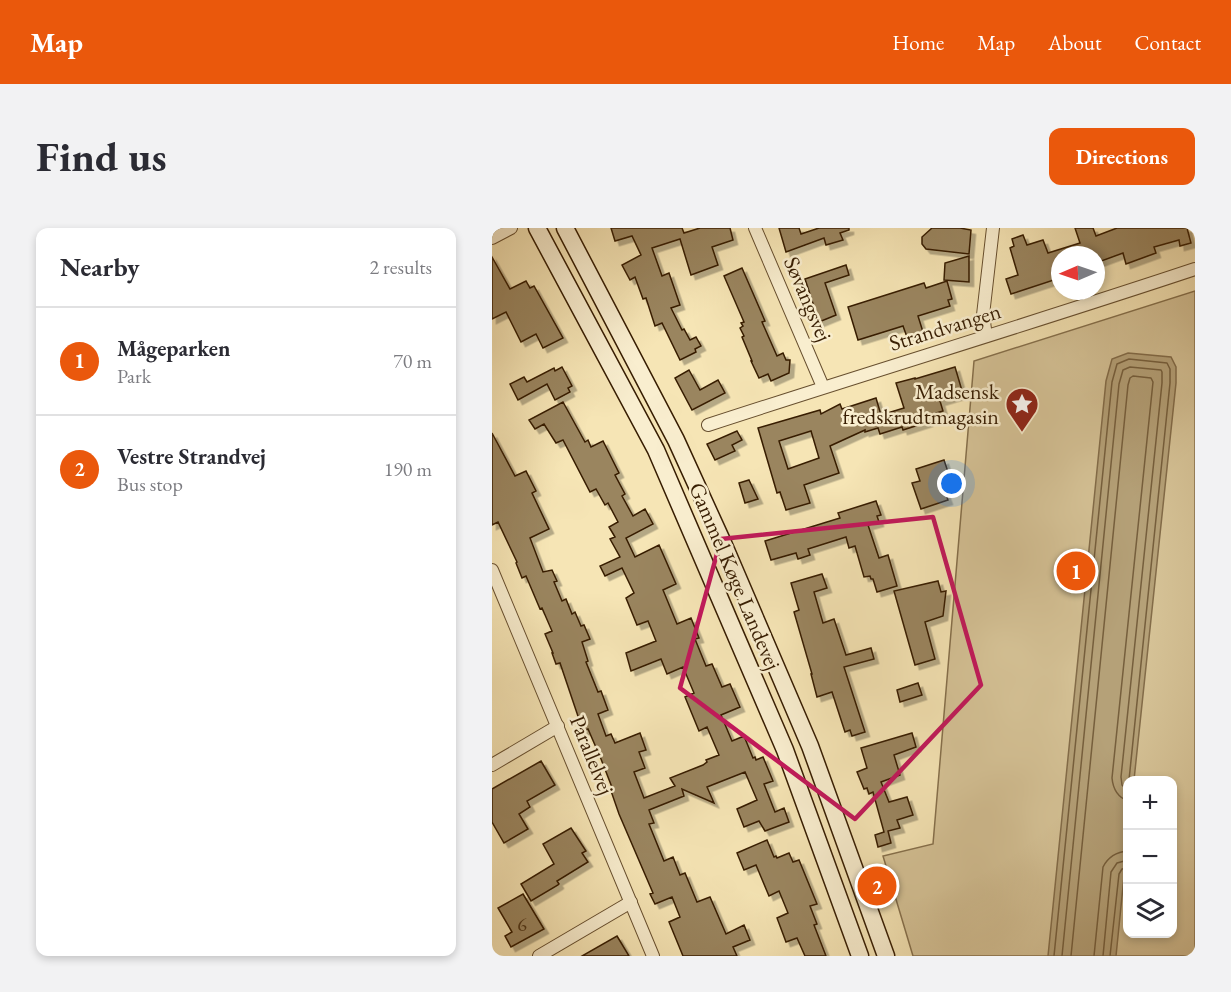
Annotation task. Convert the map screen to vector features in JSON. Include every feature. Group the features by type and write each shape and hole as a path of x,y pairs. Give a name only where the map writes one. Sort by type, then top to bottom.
{"main road":[{"name":"Gammel Køge Landevej","path":"537,228 656,450 785,750 860,956"},
{"name":"Gammel Køge Landevej","path":"565,228 676,440 723,543 810,746 886,956"}],"street":[{"path":"492,238 511,228"},
{"name":"Søvangsvej","path":"755,228 823,387"},
{"path":"986,336 983,315 993,228"},
{"name":"Strandvangen","path":"708,424 1195,269"},
{"name":"Parallelvej","path":"492,570 653,956"},
{"path":"492,765 558,726"},
{"path":"539,956 631,902"}],"highlighted area":[{"path":"933,517 981,685 855,819 680,688 721,539"}],"shaded area":[{"path":"1195,291 1195,956 913,956 883,856 933,844 974,361"}],"water":[{"path":"1128,353 1171,357 1176,367 1134,776 1123,776 1123,887 1116,956 1048,956 1106,381 1112,359"}],"building":[{"path":"611,228 682,228 684,233 700,228 730,228 733,240 712,247 718,265 691,275 680,239 652,248 662,276 669,273 680,305 671,308 682,330 684,329 690,340 696,337 701,346 695,349 696,352 680,360 662,323 655,326 646,298 643,299 635,277 630,280 622,265 641,255 632,236 615,241"},
{"path":"779,228 799,228 801,234 819,228 849,228 849,230 840,233 843,240 826,245 824,238 786,252"},
{"path":"932,228 971,230 969,254 926,249 922,244 922,237"},
{"path":"1075,228 1093,228 1096,236 1117,228 1187,228 1191,243 1180,246 1179,240 1154,247 1156,253 1126,264 1123,253 1105,260 1105,246 1070,246 1080,243"},
{"path":"1023,235 1027,245 1043,240 1048,253 1051,252 1051,281 1011,294 1006,279 1018,275 1010,248 1014,246 1012,239"},
{"path":"969,256 969,282 944,280 945,263"},
{"path":"492,257 510,289 526,281 530,288 534,286 563,338 543,348 536,334 521,342 506,312 492,319"},
{"path":"846,265 849,275 825,283 836,315 819,322 805,279"},
{"path":"742,268 777,356 783,353 786,360 790,360 789,373 771,381 768,374 759,378 751,361 740,328 743,326 741,323 744,322 724,276"},
{"path":"947,281 952,299 948,300 950,306 918,316 923,332 907,337 903,326 858,340 848,307 924,283 926,288"},
{"path":"562,367 572,386 568,388 570,392 555,400 547,384 518,400 510,384 524,377 527,382 554,368 555,371"},
{"path":"955,367 963,394 940,401 943,411 926,416 928,422 880,434 878,428 865,432 865,430 830,446 839,473 804,485 810,503 786,510 780,492 777,493 758,428 820,410 821,414 840,404 842,409 876,398 881,415 904,408 896,383","holes":["811,431 819,458 788,469 779,441"]},
{"path":"689,370 700,390 718,380 725,393 692,410 675,378"},
{"path":"563,402 585,442 588,440 591,447 603,441 619,473 615,475 625,494 622,496 633,516 645,509 653,524 626,538 635,557 659,545 676,584 663,590 677,624 691,618 699,638 695,639 706,666 712,664 722,687 730,684 740,707 721,715 732,741 744,736 753,758 755,757 756,760 763,757 773,781 764,784 775,812 784,808 789,822 765,831 759,821 744,827 737,809 757,800 745,772 707,787 714,803 682,789 684,796 649,810 654,823 649,824 664,861 673,857 680,875 685,873 697,902 710,897 726,934 744,925 750,940 733,947 737,956 683,956 669,922 680,917 672,897 655,904 650,894 653,893 619,814 601,759 588,729 583,731 560,663 556,664 545,634 552,631 526,576 522,578 498,522 492,525 492,433 515,476 526,471 536,491 532,493 549,529 530,538 543,572 552,570 562,601 566,599 572,614 575,612 590,639 582,642 588,661 586,662 608,710 598,714 606,736 611,734 615,743 640,733 646,750 639,752 645,768 634,772 644,798 675,786 670,778 703,765 707,762 706,760 719,755 707,727 699,731 685,697 694,693 683,667 667,674 661,659 631,671 626,653 656,641 648,621 637,625 626,598 634,593 622,568 605,576 600,566 620,557 610,539 615,537 609,527 618,522 608,503 605,505 596,489 590,492 563,440 556,443 544,424 535,429 529,420"},
{"path":"737,431 742,440 732,445 735,451 715,460 707,444"},
{"path":"944,460 950,478 941,481 948,500 921,509 912,483 920,481 916,469"},
{"path":"749,480 758,499 745,503 739,483"},
{"path":"876,501 881,515 877,516 879,522 868,525 879,558 888,555 897,586 877,592 873,579 870,576 864,577 855,546 849,548 846,537 808,549 810,555 798,559 796,553 771,560 765,541 840,518 838,513"},
{"path":"822,574 827,588 814,592 823,623 834,619 846,655 871,648 874,659 844,667 865,732 852,736 850,730 845,732 832,692 817,697 794,612 799,610 791,583"},
{"path":"938,581 941,592 946,591 943,616 925,622 935,659 915,665 894,591"},
{"path":"918,683 922,695 900,702 897,690"},
{"path":"912,733 916,747 894,755 900,775 881,782 889,802 907,797 913,815 897,820 900,828 888,831 891,843 878,847 875,835 884,832 873,792 869,794 867,788 864,789 857,772 867,768 861,748"},
{"path":"541,761 555,785 527,801 530,807 519,814 528,829 504,843 492,822 492,789"},
{"path":"571,828 586,851 582,853 588,862 557,881 558,885 531,901 521,884 554,864 543,844"},
{"path":"767,840 774,857 789,853 793,862 799,860 817,904 810,906 817,924 814,925 826,956 805,956 797,938 786,942 777,918 788,913 779,891 769,896 756,865 744,870 737,853"},
{"path":"523,894 544,929 511,947 505,936 512,932 498,908"},
{"path":"617,936 629,956 582,956"}],"place":[{"name":"Madsensk fredskrudtmagasin","path":"1022,433"},
{"name":"Mågeparken","path":"1076,571"},
{"name":"Vestre Strandvej","path":"877,886"}]}
